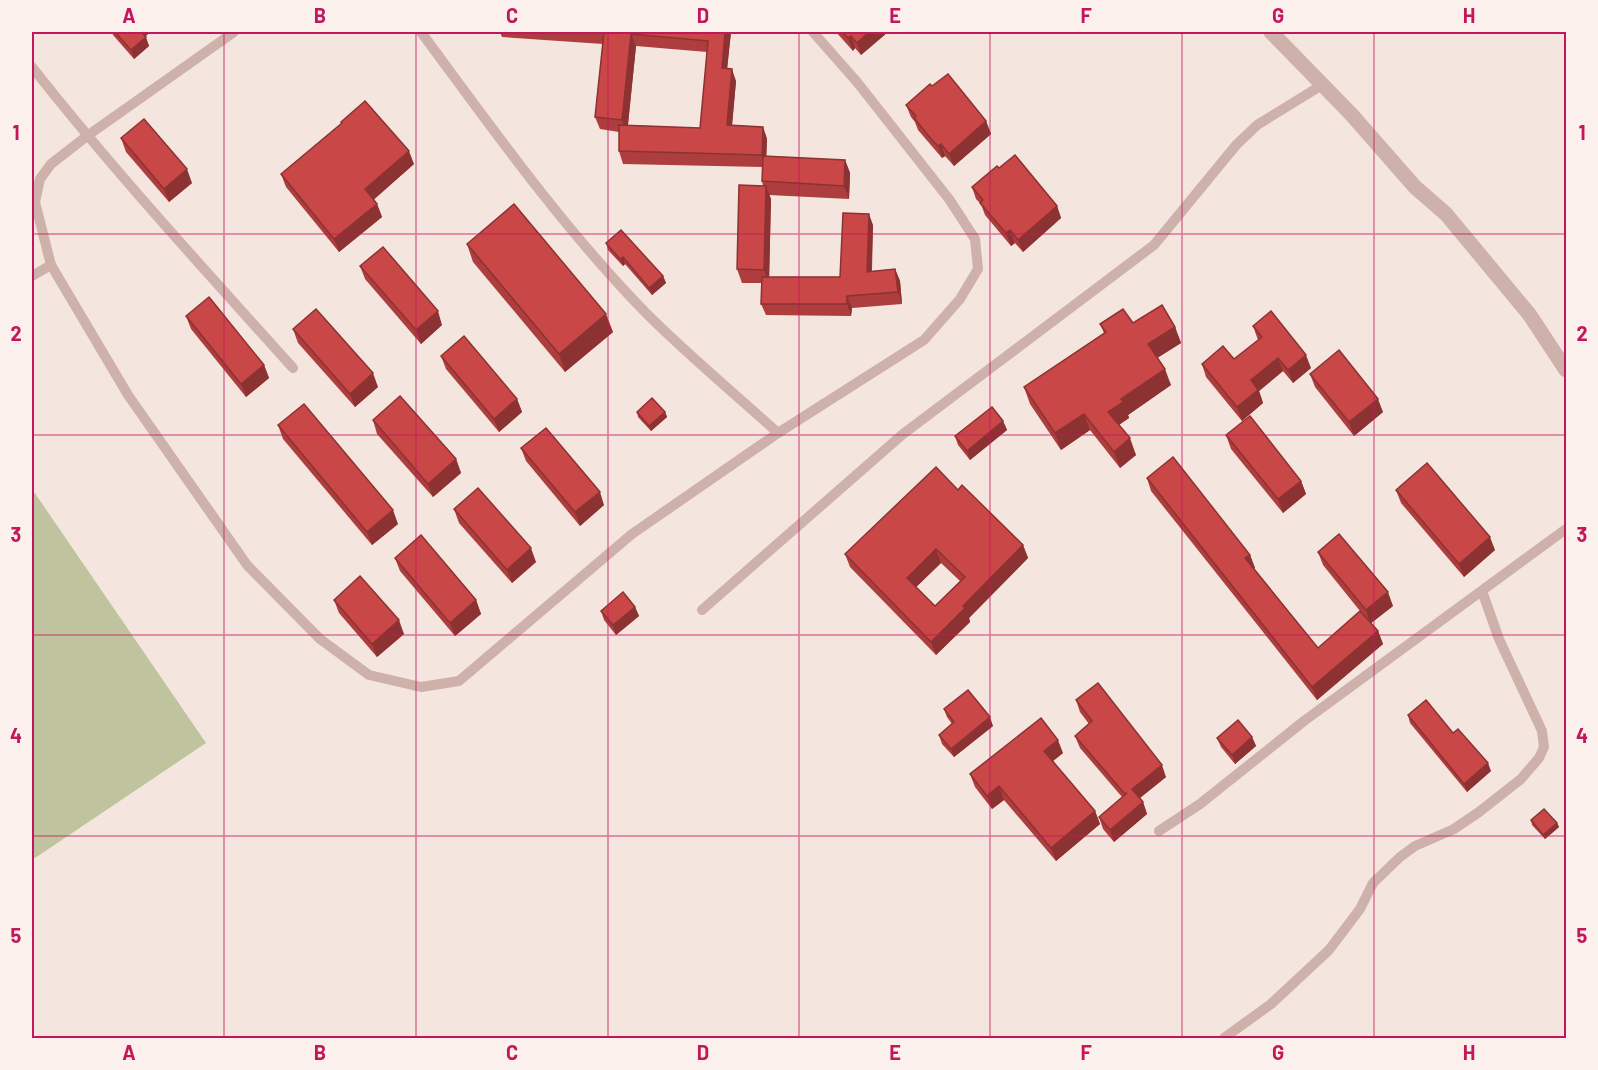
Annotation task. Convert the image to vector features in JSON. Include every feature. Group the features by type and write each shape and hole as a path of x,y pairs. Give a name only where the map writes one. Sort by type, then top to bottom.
{"street":[{"path":"1278,33 1415,187 1446,214 1528,314 1566,370"}],"lane":[{"path":"234,32 51,164 40,179 35,202 51,265 128,395 247,565 320,639 369,675 421,687 459,681 632,534 778,433 924,340 960,299 978,269 975,239 949,199 857,82 813,32"},
{"path":"421,32 502,142 582,242 646,313 778,433"},
{"path":"32,67 87,136 293,368"},
{"path":"702,610 903,434 1154,244 1236,144 1257,125 1322,85"},
{"path":"32,276 51,265"},
{"path":"1159,831 1200,804 1304,721 1566,529"},
{"path":"1224,1038 1271,1004 1329,950 1360,909 1373,883 1400,857 1415,846 1454,828 1479,812 1521,778 1539,758 1544,747 1542,731 1499,639 1482,591"}],"green space":[{"path":"32,489 206,743 35,858 32,854"}],"building":[{"path":"115,32 141,32 146,37 131,50"},
{"path":"604,32 725,32 722,68 732,69 727,125 763,127 762,155 619,151 619,125 700,128 708,41 631,34 622,120 595,117"},
{"path":"842,32 869,32 857,43 851,36 848,38"},
{"path":"948,74 986,121 949,154 941,144 938,146 932,140 906,105 930,84 932,86"},
{"path":"365,101 409,151 365,189 377,204 334,239 281,174"},
{"path":"144,119 187,169 164,189 121,138"},
{"path":"1015,155 1057,206 1018,240 1010,230 1006,233 999,225 980,203 983,200 972,187 997,166 999,168"},
{"path":"763,156 845,160 844,186 762,181"},
{"path":"739,185 766,186 764,270 737,269"},
{"path":"514,204 606,314 559,354 467,244"},
{"path":"843,213 869,214 867,272 895,269 898,292 847,296 847,304 761,304 762,277 840,277"},
{"path":"621,230 663,276 649,288 623,257 620,259 606,243"},
{"path":"383,247 438,311 416,330 360,266"},
{"path":"209,297 264,365 241,384 186,316"},
{"path":"1162,305 1175,327 1148,344 1165,369 1121,399 1123,402 1108,412 1130,438 1114,452 1084,414 1055,433 1024,387 1106,332 1100,324 1123,309 1133,323"},
{"path":"316,309 373,373 350,394 293,329"},
{"path":"1271,311 1306,355 1288,370 1278,358 1251,380 1258,390 1237,407 1202,364 1223,346 1234,359 1262,337 1253,326"},
{"path":"464,336 517,399 494,419 441,356"},
{"path":"1339,350 1378,399 1349,422 1310,374"},
{"path":"400,396 456,459 428,484 373,420"},
{"path":"652,398 665,412 649,426 637,412"},
{"path":"304,404 393,510 367,532 278,425"},
{"path":"992,407 1003,421 967,451 955,436"},
{"path":"1250,416 1301,481 1278,499 1226,435"},
{"path":"546,428 600,492 575,512 521,448"},
{"path":"1173,457 1250,555 1245,558 1318,648 1360,611 1378,631 1312,687 1147,478"},
{"path":"1427,463 1490,537 1459,564 1396,490"},
{"path":"936,467 958,490 962,485 1023,545 931,642 845,554","holes":["936,549 965,577 935,606 907,578"]},
{"path":"478,488 531,548 507,570 454,509"},
{"path":"1339,534 1388,592 1366,610 1318,552"},
{"path":"421,535 476,600 450,623 395,558"},
{"path":"360,576 399,620 372,644 334,600"},
{"path":"623,592 635,607 613,625 601,611"},
{"path":"1098,683 1162,765 1132,789 1143,802 1110,830 1099,817 1127,793 1125,794 1075,736 1092,721 1076,700"},
{"path":"968,690 990,717 951,749 939,735 954,722 944,709"},
{"path":"1426,700 1453,733 1458,729 1488,763 1464,784 1408,715"},
{"path":"1041,718 1058,740 1044,751 1095,811 1051,848 999,786 987,796 970,774"},
{"path":"1238,720 1252,737 1232,755 1217,738"},
{"path":"1544,809 1557,823 1543,835 1531,820"}]}
